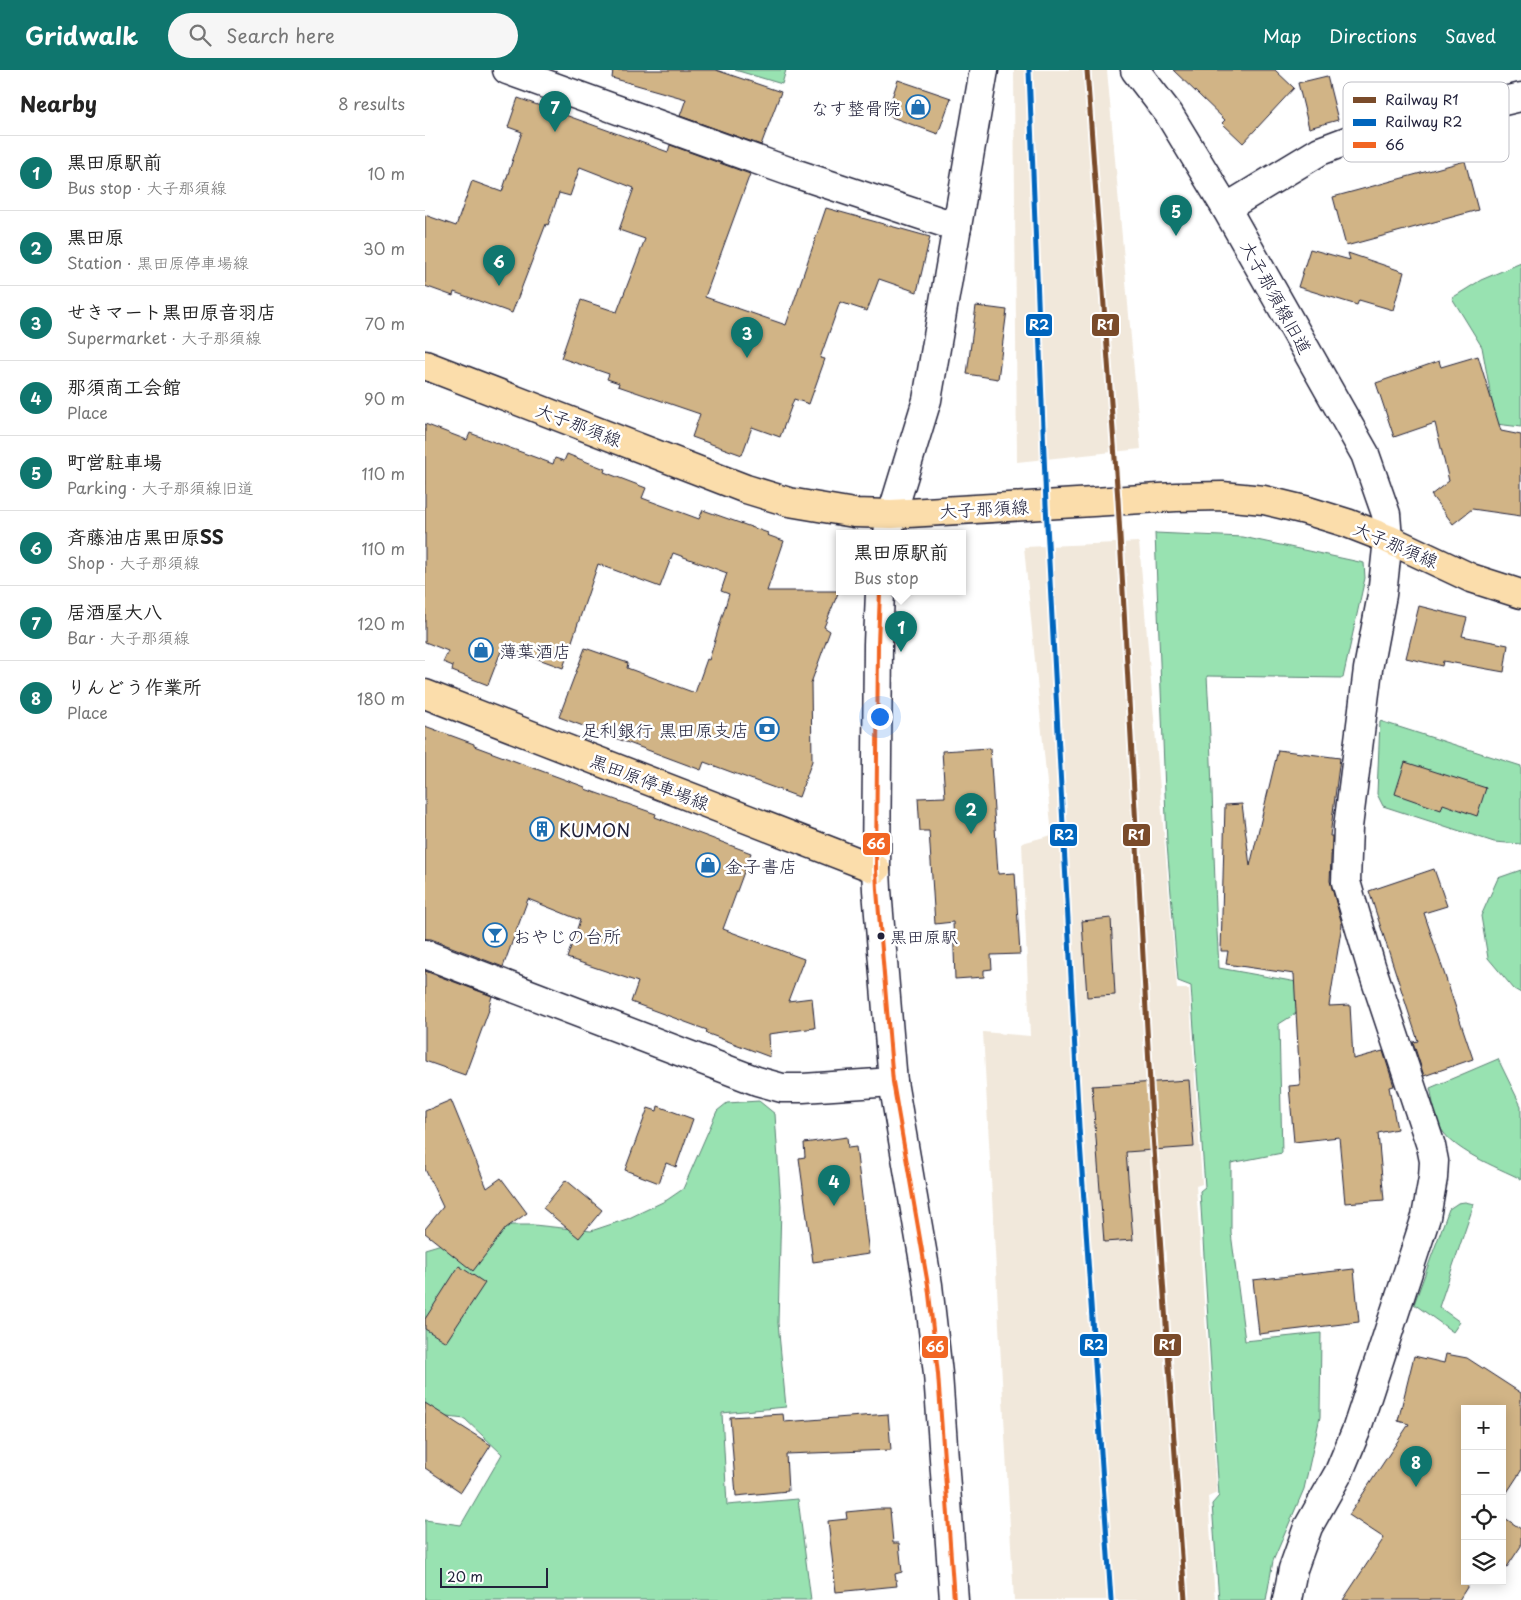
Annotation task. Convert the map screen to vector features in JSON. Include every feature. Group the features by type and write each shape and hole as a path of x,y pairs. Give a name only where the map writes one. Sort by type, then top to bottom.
{"main road":[{"name":"大子那須線","path":"425,364 746,489 789,502 853,513 890,523 1118,500 1221,496 1263,500 1347,523 1388,539 1471,578 1521,594"},
{"name":"黒田原停車場線","path":"425,694 876,869"}],"street":[{"path":"507,70 788,171 957,227"},
{"path":"890,523 927,400 984,70"},
{"name":"大子那須線旧道","path":"1135,70 1169,114 1226,208 1365,454 1386,514 1388,539 1382,596 1368,669 1348,827 1346,882 1371,966 1431,1146 1434,1161 1433,1178 1426,1217 1356,1431 1339,1472 1308,1527 1293,1569 1287,1600"},
{"path":"1226,208 1320,151 1343,142"},
{"path":"880,595 876,869 893,1082 929,1285 938,1374 954,1600"},
{"path":"425,954 757,1081 782,1088 893,1082"}],"shaded area":[{"path":"1014,70 1107,70 1141,449 1017,462"},
{"path":"1139,542 1177,989 1189,989 1202,1184 1196,1186 1217,1493 1208,1497 1215,1600 1014,1600 983,1032 1030,1036 1022,843 1052,835 1024,547"}],"green space":[{"path":"735,70 786,70 782,84"},
{"path":"1521,263 1521,427 1496,424 1482,347 1452,298 1481,280"},
{"path":"1155,533 1243,537 1364,563 1365,578 1343,678 1207,676 1219,968 1319,986 1306,1007 1279,1024 1282,1153 1231,1163 1231,1233 1245,1341 1321,1333 1320,1417 1304,1489 1273,1561 1266,1600 1219,1600 1212,1504 1219,1496 1200,1191 1205,1187 1191,986 1178,981 1167,844"},
{"path":"1380,721 1521,766 1521,844 1494,842 1383,806 1377,794"},
{"path":"1521,870 1521,993 1514,989 1488,958 1481,916 1498,878"},
{"path":"1498,1059 1521,1106 1521,1179 1463,1150 1445,1134 1437,1121 1430,1088"},
{"path":"759,1101 775,1114 781,1206 778,1323 786,1407 722,1413 727,1505 798,1499 811,1600 425,1600 425,1520 461,1525 502,1454 465,1419 438,1416 425,1430 425,1249 505,1225 534,1225 591,1231 627,1219 667,1200 683,1189 717,1111 727,1103"},
{"path":"1458,1203 1474,1204 1439,1307 1460,1322 1453,1332 1414,1304 1449,1209"}],"building":[{"path":"613,70 716,70 781,92 761,145 680,116 686,99 612,78"},
{"path":"1173,70 1275,70 1294,88 1243,143 1222,123 1225,120"},
{"path":"1327,76 1338,120 1309,128 1298,83"},
{"name":"なす整骨院","path":"898,80 951,98 938,134 886,115"},
{"path":"518,98 668,152 670,145 750,174 705,297 786,325 826,208 930,237 917,292 879,279 867,311 840,302 820,358 825,359 809,404 794,399 780,437 752,427 742,455 692,437 700,414 618,386 619,383 607,379 609,374 561,358 581,300 617,312 645,239 619,230 634,188 580,167 570,196 559,193 512,313 454,292 453,296 425,286 425,215 456,226 472,181 502,192 522,132 508,127"},
{"path":"1465,162 1478,210 1346,246 1333,197"},
{"path":"1310,249 1350,260 1348,253 1404,272 1393,310 1359,300 1357,305 1298,287"},
{"path":"976,306 1007,310 998,379 967,374"},
{"path":"1478,356 1501,431 1521,435 1521,516 1472,509 1453,524 1431,495 1449,481 1435,423 1394,437 1376,383 1439,361 1441,367"},
{"path":"425,424 467,440 470,433 553,464 555,458 564,461 567,454 605,469 604,472 646,488 642,498 699,519 703,510 768,533 767,535 784,541 767,591 836,591 837,595 824,627 830,631 811,683 812,761 799,797 704,762 701,770 559,717 585,648 628,663 627,668 695,693 707,659 709,660 729,594 721,591 727,573 673,553 660,587 598,564 563,668 503,646 488,685 452,671 453,666 443,662 448,651 425,642"},
{"path":"1419,606 1467,618 1462,636 1508,645 1504,672 1443,661 1442,666 1406,658"},
{"path":"425,726 585,787 585,789 656,814 655,817 751,853 723,929 804,959 788,1001 812,998 815,1028 769,1034 770,1057 706,1033 707,1030 631,1002 638,982 567,958 580,920 528,899 503,967 431,939 425,939"},
{"path":"990,748 998,874 1015,873 1020,954 991,955 992,969 984,970 984,977 955,979 953,922 935,924 929,831 920,831 918,798 945,797 942,751"},
{"path":"1278,750 1340,758 1330,836 1332,836 1330,881 1342,924 1329,1006 1350,1005 1353,1059 1383,1051 1394,1086 1389,1087 1397,1129 1378,1133 1384,1200 1345,1203 1339,1137 1294,1142 1289,1086 1300,1085 1294,974 1226,964 1228,951 1221,951 1225,805 1242,804 1250,866"},
{"path":"1405,762 1486,788 1477,816 1443,804 1441,810 1395,794"},
{"path":"1434,869 1447,906 1424,913 1473,1059 1424,1076 1413,1042 1418,1041 1369,891"},
{"path":"1111,918 1115,995 1087,997 1082,921"},
{"path":"425,971 492,996 489,1010 465,1075 425,1061"},
{"path":"1189,1080 1194,1147 1126,1152 1133,1240 1104,1242 1092,1086"},
{"path":"451,1100 487,1188 501,1178 527,1213 506,1228 473,1271 425,1233 425,1229 443,1207 425,1169 425,1111"},
{"path":"658,1106 693,1119 676,1167 666,1163 659,1183 625,1170 648,1108 657,1111"},
{"path":"847,1137 848,1148 856,1147 869,1254 813,1262 799,1158 805,1157 804,1143"},
{"path":"566,1180 602,1210 579,1238 543,1208"},
{"path":"459,1266 485,1283 446,1342 425,1329 425,1319"},
{"path":"1354,1269 1359,1322 1259,1334 1253,1280"},
{"path":"1446,1354 1467,1358 1521,1393 1521,1471 1506,1494 1506,1405 1461,1405 1461,1585 1468,1585 1459,1600 1343,1600 1384,1538 1349,1515 1409,1424 1398,1421 1414,1356 1444,1363"},
{"path":"425,1403 491,1445 461,1492 425,1468"},
{"path":"783,1414 784,1422 888,1414 891,1450 786,1454 788,1491 736,1496 730,1417"},
{"path":"890,1509 893,1543 899,1543 902,1572 895,1574 897,1586 836,1592 828,1521 847,1519 846,1512"},
{"path":"1506,1519 1521,1529 1521,1546 1507,1567"}],"rail line":[{"name":"R2","path":"1029,70 1046,505 1079,1127 1111,1600"},
{"name":"R1","path":"1087,70 1118,500 1152,1120 1185,1600"}],"transit line":[{"name":"66","path":"880,595 877,890 893,1082 928,1285 938,1374 954,1600"}],"place":[{"name":"なす整骨院","path":"918,107"},
{"name":"居酒屋大八","path":"555,132"},
{"name":"町営駐車場","path":"1176,236"},
{"name":"斉藤油店黒田原SS","path":"499,286"},
{"name":"せきマート黒田原音羽店","path":"747,358"},
{"name":"薄葉酒店","path":"481,650"},
{"name":"黒田原駅前","path":"901,652"},
{"name":"足利銀行 黒田原支店","path":"767,729"},
{"name":"KUMON","path":"542,829"},
{"name":"黒田原","path":"971,834"},
{"name":"金子書店","path":"708,865"},
{"name":"おやじの台所","path":"495,935"},
{"name":"黒田原駅","path":"881,936"},
{"name":"那須商工会館","path":"834,1206"},
{"name":"りんどう作業所","path":"1416,1487"}]}
